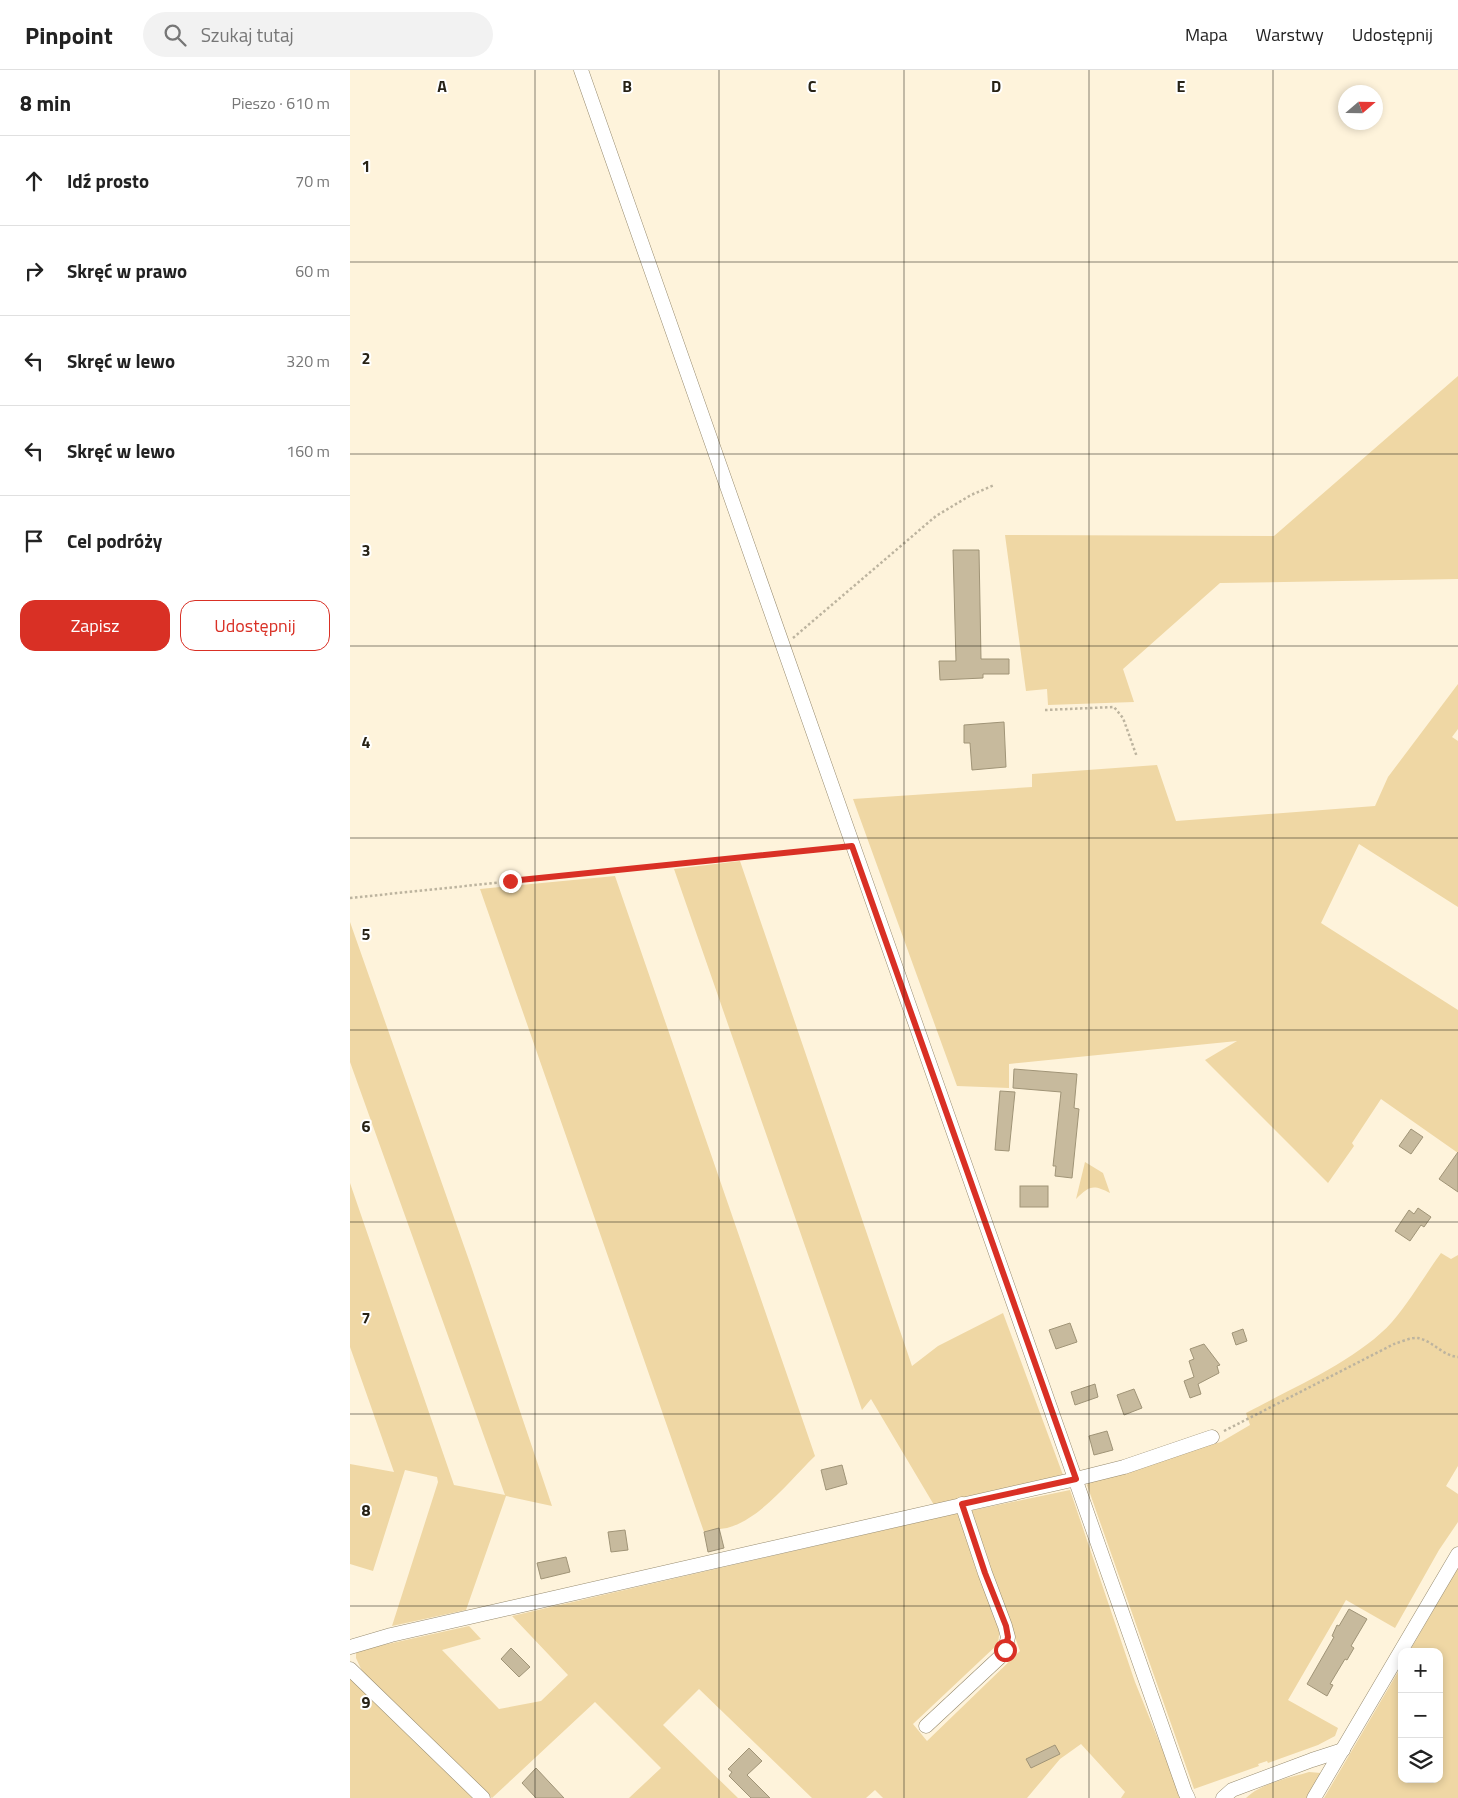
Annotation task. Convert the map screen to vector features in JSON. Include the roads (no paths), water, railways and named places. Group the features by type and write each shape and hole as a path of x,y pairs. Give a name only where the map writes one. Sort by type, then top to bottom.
{"street":[{"path":"581,70 782,647 1188,1798"},
{"path":"350,1647 391,1635 1076,1479 1124,1467 1212,1438"},
{"path":"926,1726 999,1658 1005,1650 1008,1637 1006,1626 985,1573 962,1504"},
{"path":"1314,1798 1458,1554"},
{"path":"350,1669 483,1798"},
{"path":"1223,1798 1232,1790 1343,1750"}]}
